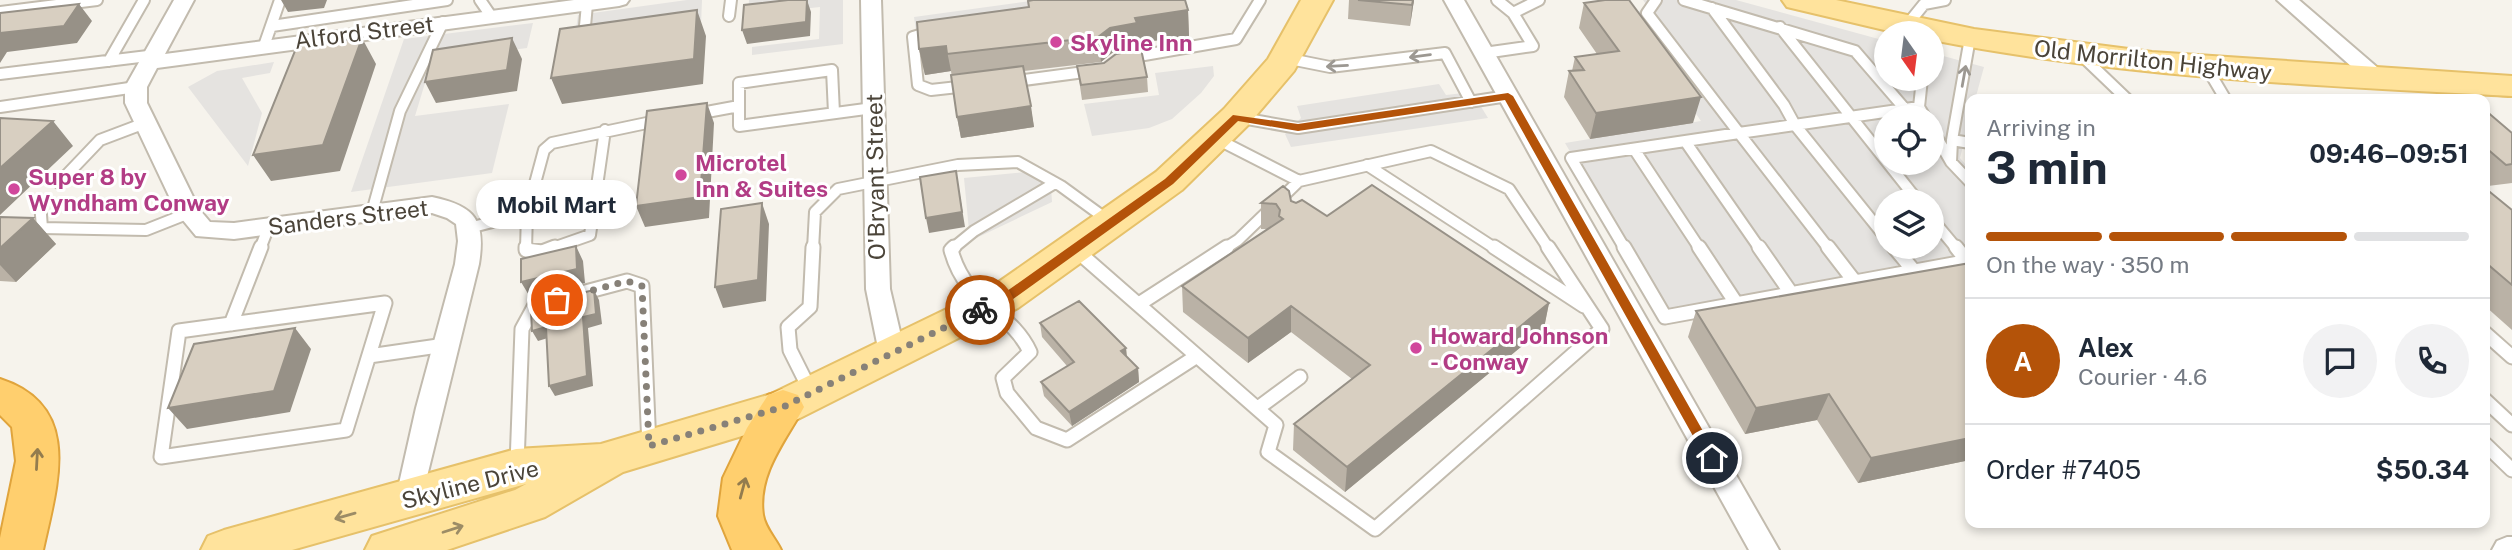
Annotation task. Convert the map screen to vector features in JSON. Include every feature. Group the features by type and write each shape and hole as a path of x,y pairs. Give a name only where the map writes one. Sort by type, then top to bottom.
{"highway":[{"path":"0,395 26,412 36,434 38,464 32,539"},
{"path":"758,550 750,542 740,521 738,506 744,480 752,462 797,400"}],"main road":[{"name":"Skyline Drive","path":"388,550 529,504 629,453 797,400 1004,299 1169,181 1225,128 1285,58 1317,0"},
{"name":"Old Morrilton Highway","path":"1798,0 1886,21"},
{"name":"Old Morrilton Highway","path":"1944,33 2081,55 2207,68 2512,86"},
{"name":"Skyline Drive","path":"224,550 516,467 629,453"}],"street":[{"path":"184,0 154,59 136,87 136,103 189,213"},
{"name":"Alford Street","path":"154,59 268,36 313,44 443,22 485,8 587,4 618,0"},
{"name":"O'Bryant Street","path":"871,0 878,289 892,353"},
{"path":"1454,0 1764,550"},
{"path":"2287,0 2378,79"},
{"name":"Sanders Street","path":"189,213 204,230 234,231 432,205 450,209 462,216 469,228"},
{"path":"411,497 418,450 463,275 469,228"}],"lane":[{"path":"0,12 97,0"},
{"path":"108,61 144,0"},
{"path":"280,0 268,36 447,0"},
{"path":"729,16 731,0"},
{"path":"1114,61 1236,39 1261,0"},
{"path":"1484,53 1534,46 1513,13 1497,0"},
{"path":"1513,13 1539,0"},
{"path":"1656,0 1647,13 1855,282"},
{"path":"1684,0 1855,51 1902,105"},
{"path":"1921,21 1924,4 1945,0"},
{"path":"584,26 587,4"},
{"path":"1712,8 1784,105 1795,125 1874,222"},
{"path":"372,212 399,114 420,67 436,43 443,22"},
{"path":"1780,27 1908,189"},
{"path":"950,29 913,37 918,85 932,90 984,84"},
{"path":"1951,162 1952,140 1970,38"},
{"path":"1285,58 1330,67 1445,53 1471,102"},
{"path":"2081,55 2122,94"},
{"path":"0,74 108,61 154,59"},
{"path":"2207,68 2222,94"},
{"path":"834,113 832,70 739,83 739,126 873,108"},
{"path":"998,83 1104,70"},
{"path":"0,107 136,87"},
{"path":"1225,128 1298,128 1508,96"},
{"path":"685,116 739,106"},
{"path":"1874,113 1572,159 1665,317 1965,262"},
{"path":"606,130 590,235 542,252 526,250 527,213 544,150 552,143 606,130 672,118"},
{"path":"59,183 100,140 145,123"},
{"path":"1225,128 1295,190"},
{"path":"1952,140 1965,141"},
{"path":"1685,141 1791,293"},
{"path":"1634,149 1736,303"},
{"path":"1944,150 1965,177"},
{"path":"1076,249 1276,425 1268,452 1375,529 1602,329 1509,190 1430,151 1367,165 1295,190 1238,240 1139,304"},
{"path":"797,400 788,327 810,307 815,212 838,189 958,165 1018,162 1055,183 1112,223"},
{"path":"1367,165 1589,309"},
{"path":"1055,183 974,231 950,250 953,263 986,307 1022,334 1030,352 1003,378 1007,393 1035,428 1067,440 1198,356"},
{"path":"40,202 42,228 146,230 189,213"},
{"path":"469,228 527,213"},
{"path":"231,324 269,226"},
{"path":"1944,233 1965,258"},
{"path":"1238,240 1261,238"},
{"path":"1904,259 1914,271"},
{"path":"516,467 522,329 534,307 627,281 642,286 629,453"},
{"path":"385,303 346,430 161,457 179,331 231,324 385,303"},
{"path":"2490,336 2512,356"},
{"path":"369,356 445,345"},
{"path":"1258,408 1300,377"},
{"path":"2490,405 2512,425"},
{"path":"2490,449 2512,470"}],"shaded area":[{"path":"702,0 701,25 574,43 578,15"},
{"path":"749,0 843,0 843,44 752,55 752,47 819,39 820,7 748,15"},
{"path":"1037,0 1170,0 918,44 914,17"},
{"path":"1643,0 1736,0 1874,38 1874,91 1944,91 1944,56 1984,67 1977,94 1965,94 1965,138 1960,158 1965,164 1965,266 1668,318 1565,143 1701,121 1628,16 1648,7"},
{"path":"533,23 527,48 432,60 415,116 509,104 492,173 351,192 404,39"},
{"path":"274,62 270,73 242,78 262,113 248,166 188,87 217,71"},
{"path":"1213,66 1214,76 1201,93 1172,119 1149,128 1092,136 1084,104 1159,95 1155,73"},
{"path":"1439,84 1446,95 1472,92 1488,118 1291,147 1285,134 1301,118 1297,106"},
{"path":"1025,172 1051,187 1052,202 970,241 964,178"}],"building":[{"path":"807,0 806,22 742,30 744,5"},
{"path":"1185,0 1188,10 1135,18 1137,23 1110,28 1098,37 947,54 946,46 919,49 917,22 1029,7 1028,1"},
{"path":"1358,0 1413,0 1412,5"},
{"path":"1629,0 1701,97 1596,113 1569,71 1584,70 1575,57 1619,51 1584,3"},
{"path":"79,4 64,26 0,33 0,13"},
{"path":"697,10 694,59 551,78 560,29"},
{"path":"362,38 323,145 253,155 297,46"},
{"path":"512,38 507,70 425,82 433,50"},
{"path":"1141,49 1147,77 1081,85 1077,66 1104,63 1116,54"},
{"path":"1023,66 1031,106 957,117 951,75"},
{"name":"Microtel Inn & Suites","path":"707,103 700,197 636,206 647,111"},
{"path":"2490,114 2512,133 2512,164 2506,165 2490,151"},
{"path":"0,118 53,121 0,168"},
{"path":"956,171 962,212 926,218 920,177"},
{"name":"Howard Johnson - Conway","path":"1372,185 1549,303 1347,467 1294,424 1370,365 1291,306 1248,338 1182,286 1283,219 1279,216 1280,210 1276,204 1261,203 1283,186 1289,191 1291,201 1296,203 1302,200 1327,216"},
{"path":"2490,192 2512,210 2512,285 2490,266"},
{"path":"762,203 758,280 715,287 721,209"},
{"path":"0,217 33,218 0,248"},
{"path":"576,246 577,269 521,282 521,259"},
{"path":"1965,264 1965,439 1871,458 1829,394 1756,408 1696,311"},
{"path":"594,290 596,314 583,317 587,376 549,386 546,327 532,331 531,311 534,304"},
{"path":"1079,301 1126,348 1121,351 1138,368 1069,412 1041,382 1074,362 1040,323"},
{"path":"295,328 274,391 168,408 194,344"}],"way so far":[{"path":"557,300 627,281 642,286 649,446 783,407 980,310"}],"place":[{"name":"Skyline Inn","path":"1056,42"},
{"name":"Microtel Inn & Suites","path":"681,175"},
{"name":"Super 8 by Wyndham Conway","path":"14,189"},
{"name":"Mobil Mart","path":"557,300"},
{"name":"Howard Johnson - Conway","path":"1416,348"}],"route":[{"path":"980,310 1004,299 1169,181 1236,117 1298,128 1508,96 1712,458"}]}
